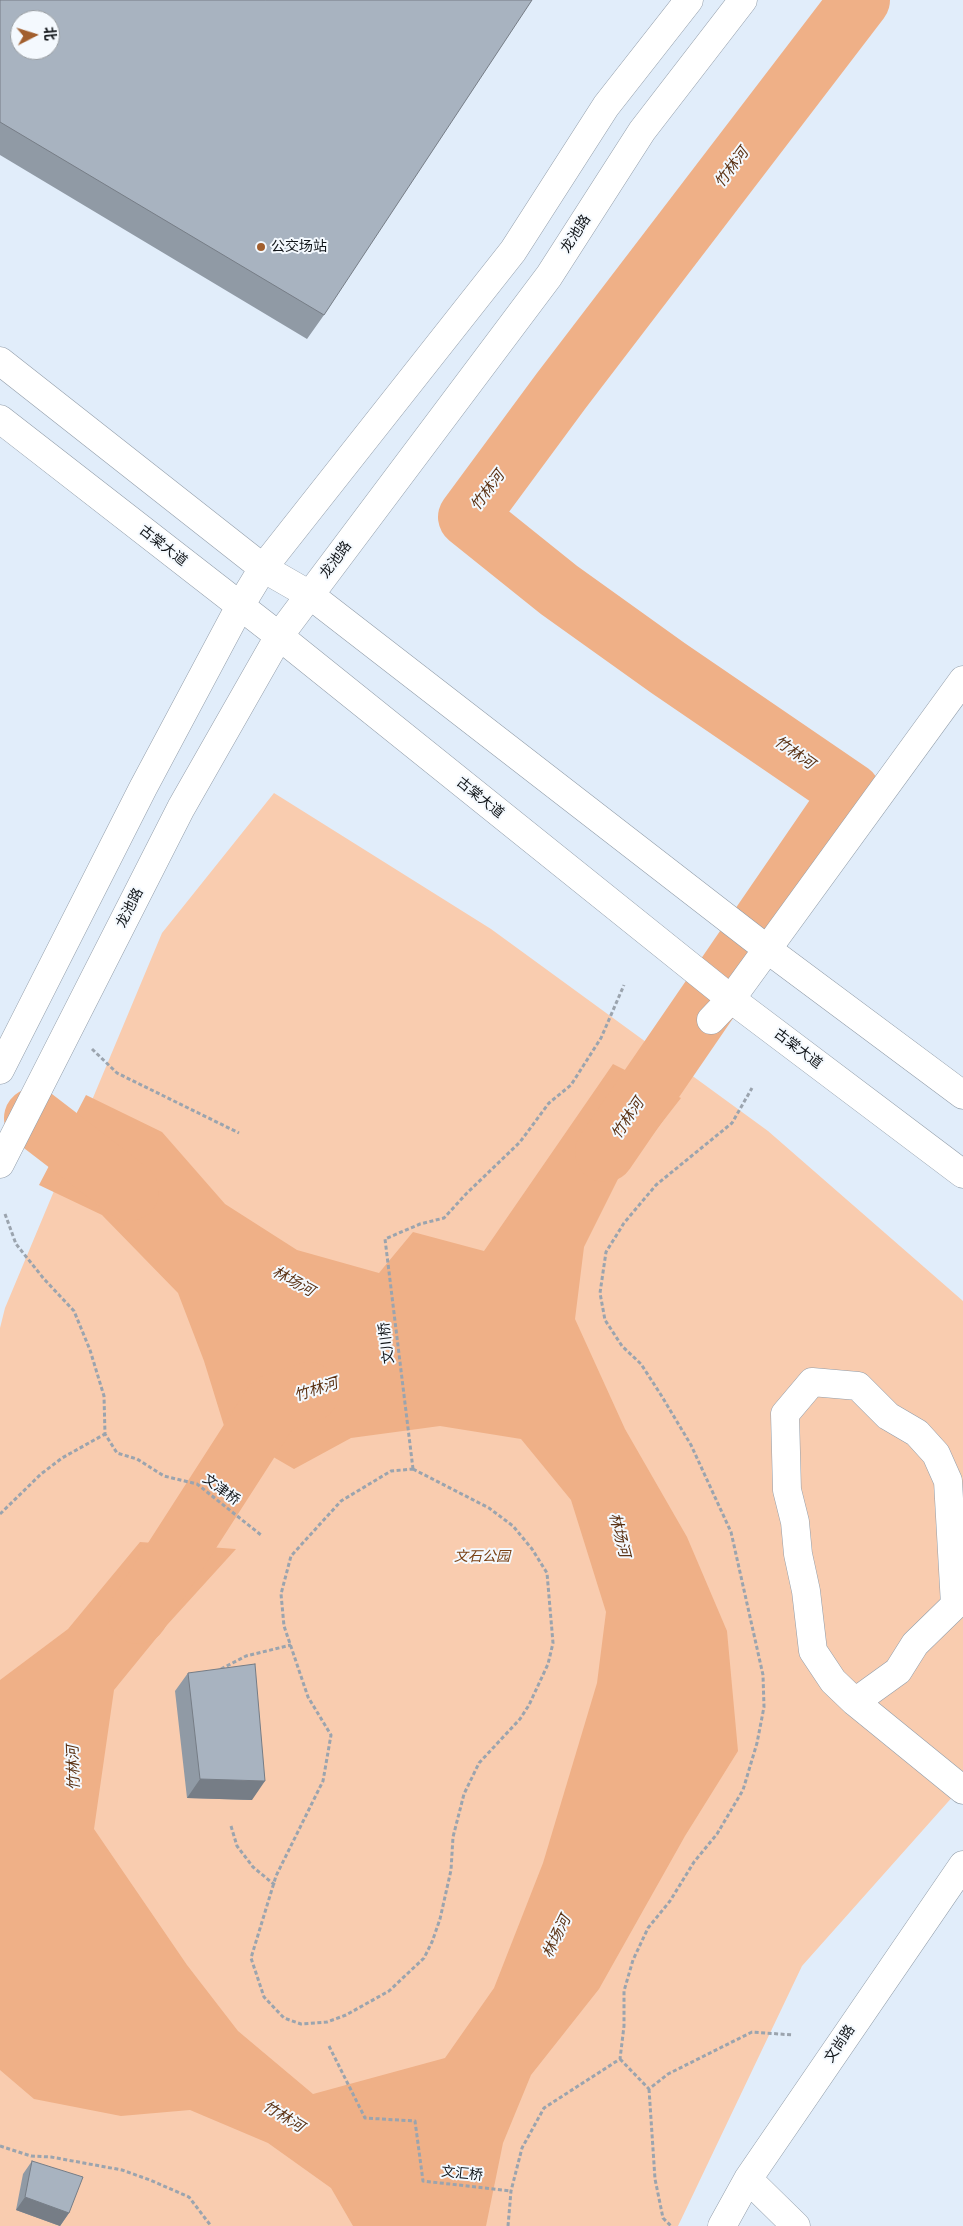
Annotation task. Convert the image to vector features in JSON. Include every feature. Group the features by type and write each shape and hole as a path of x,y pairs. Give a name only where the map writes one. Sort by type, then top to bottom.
{"main road":[{"path":"0,1070 143,788 240,606 263,568 513,251 606,106 688,0"},
{"name":"龙池路","path":"0,1164 181,808 279,636 549,276 642,131 742,0"},
{"path":"0,361 263,568 310,595 767,949 963,1095"},
{"name":"古棠大道","path":"0,419 279,636 731,999 963,1174"},
{"path":"711,1020 731,999 963,680"},
{"path":"855,1702 898,1671 915,1644 955,1606 948,1481 936,1454 917,1433 888,1416 858,1386 812,1382 785,1414 787,1490 795,1522 813,1651 834,1681 855,1702 963,1790"},
{"name":"文尚路","path":"722,2226 748,2179 963,1865"},
{"path":"748,2179 796,2226"}],"path":[{"name":"文川桥","path":"413,1469 385,1239 420,1224 444,1218 520,1142 549,1103 571,1085 601,1038 624,985"},
{"path":"86,1043 117,1073 240,1133"},
{"path":"620,2059 624,2026 624,1991 633,1960 648,1928 670,1901 694,1862 717,1834 743,1790 757,1743 764,1707 763,1675 731,1532 690,1445 661,1395 641,1364 622,1346 605,1320 600,1293 606,1252 624,1223 656,1185 732,1123 752,1088"},
{"path":"0,1514 41,1474 62,1458 105,1434 104,1396 90,1350 74,1311 44,1279 16,1244 5,1214"},
{"name":"文津桥","path":"105,1434 117,1453 137,1458 164,1476 197,1484 261,1535"},
{"path":"413,1469 489,1508 513,1526 532,1549 547,1573 553,1643 548,1664 529,1706 520,1719 479,1763 464,1794 453,1838 451,1870 440,1919 424,1958 389,1991 346,2015 327,2022 302,2024 284,2018 264,1997 251,1958 276,1876 323,1781 331,1735 308,1697 284,1626 282,1594 291,1556 341,1501 391,1471 413,1469"},
{"path":"221,1670 246,1656 291,1645"},
{"path":"231,1826 237,1846 253,1867 276,1886"},
{"path":"649,2089 668,2074 752,2032 793,2035"},
{"name":"文汇桥","path":"329,2046 365,2118 415,2121 423,2181 511,2191"},
{"path":"620,2059 649,2089 655,2179 663,2218 671,2226"},
{"path":"508,2226 511,2191 522,2148 544,2108 620,2059"},
{"path":"0,2146 31,2156 51,2157 122,2170 150,2180 189,2197 211,2226"}],"green space":[{"name":"文石公园","path":"274,793 491,929 768,1131 963,1301 963,1785 802,1966 678,2226 0,2226 0,1328 5,1308 162,933"}],"water":[{"path":"613,1064 681,1098 618,1179 584,1247 575,1319 625,1429 687,1537 727,1631 738,1751 685,1836 599,1989 531,2075 503,2143 486,2226 353,2226 331,2188 268,2143 190,2110 121,2116 34,2099 0,2070 0,1680 68,1629 140,1542 236,1549 167,1625 114,1690 94,1829 187,1965 238,2031 313,2094 445,2058 494,1988 543,1863 597,1683 606,1612 571,1500 521,1439 440,1426 351,1438 294,1469 225,1429 204,1361 178,1293 102,1215 39,1185 86,1095 162,1132 225,1204 297,1250 379,1273 413,1232 484,1251"}],"building":[{"name":"公交场站","path":"0,0 532,0 324,315 0,122"},
{"path":"255,1664 265,1781 200,1779 188,1673"},
{"path":"32,2161 83,2177 69,2213 25,2197"}],"waterway":[{"name":"竹林河","path":"605,1152 851,793 668,668 559,590 468,517 561,391 860,0"},
{"name":"林场河","path":"34,1118 129,1191"},
{"name":"竹林河","path":"138,1614 273,1404 309,1392"}],"place":[{"name":"公交场站","path":"261,247"}]}
